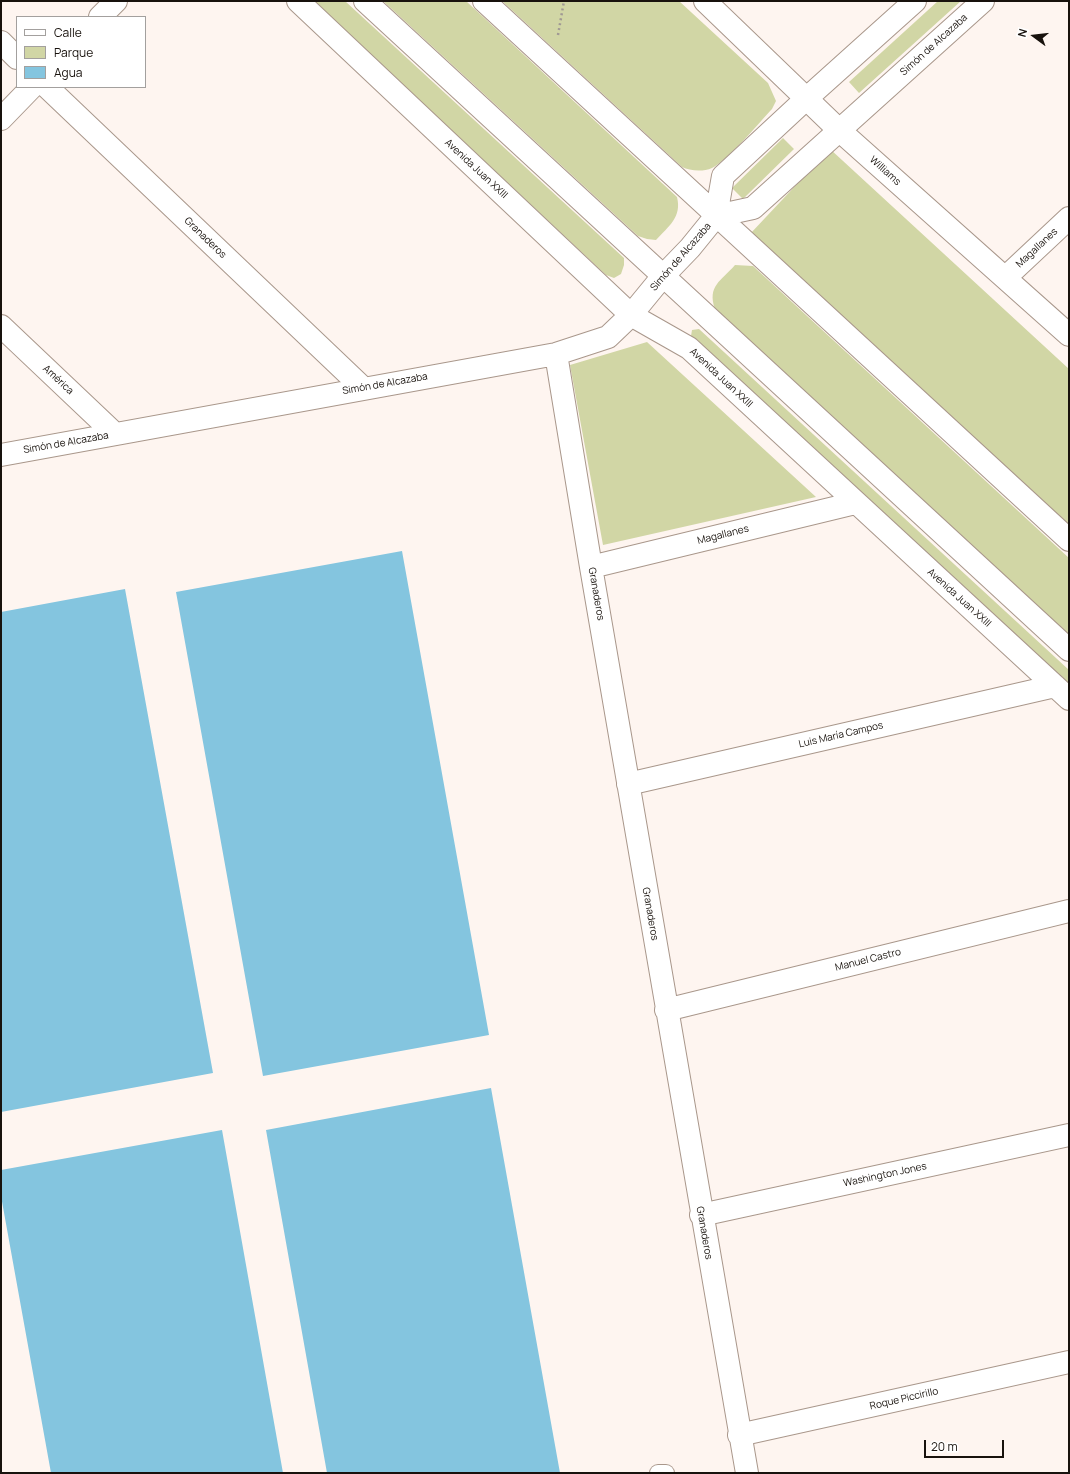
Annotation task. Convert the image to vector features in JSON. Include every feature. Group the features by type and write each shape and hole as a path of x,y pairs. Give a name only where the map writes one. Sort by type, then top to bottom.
{"street":[{"path":"101,16 116,1"},
{"name":"Avenida Juan XXIII","path":"298,1 631,315 689,348 1062,692"},
{"path":"365,1 1069,650"},
{"path":"484,1 1069,540"},
{"name":"Williams","path":"705,1 839,130 1069,335"},
{"name":"Simón de Alcazaba","path":"1,455 556,354 608,337 631,315 716,216 724,176 807,98 915,1"},
{"name":"Simón de Alcazaba","path":"716,216 753,208 983,1"},
{"path":"1,42 16,57"},
{"path":"1,120 31,88"},
{"name":"Granaderos","path":"48,88 363,388"},
{"name":"Magallanes","path":"1004,278 1069,218"},
{"name":"América","path":"1,326 115,434"},
{"name":"Granaderos","path":"556,354 666,1010 739,1435 747,1473"},
{"name":"Magallanes","path":"591,567 856,503"},
{"name":"Luis María Campos","path":"628,784 1062,692"},
{"name":"Manuel Castro","path":"666,1010 1069,911"},
{"name":"Washington Jones","path":"701,1215 1069,1135"},
{"name":"Roque Piccirillo","path":"739,1435 1069,1362"}],"lane":[{"path":"658,1473 666,1473"}],"path":[{"path":"553,65 564,1"}],"green space":[{"path":"313,1 345,1 624,258 624,265 621,274 614,278 606,275"},
{"path":"383,1 466,1 677,197 678,210 670,226 656,240 638,236"},
{"path":"502,1 679,1 768,83 776,101 772,109 719,164 705,170 693,170 682,167"},
{"path":"938,1 961,1 859,93 849,82"},
{"path":"783,138 794,149 743,199 732,188"},
{"path":"830,149 1069,369 1069,527 750,234"},
{"path":"735,265 753,266 1069,558 1069,636 715,309 713,301 714,289 720,280"},
{"path":"699,329 1069,670 1069,687 696,343 691,336 692,330"},
{"path":"647,342 816,497 603,545 570,365"}],"water":[{"path":"402,551 489,1035 263,1076 176,592"},
{"path":"125,589 213,1073 1,1112 1,612"},
{"path":"491,1088 560,1473 327,1473 266,1130"},
{"path":"222,1130 283,1473 51,1473 1,1196 1,1170"}]}
